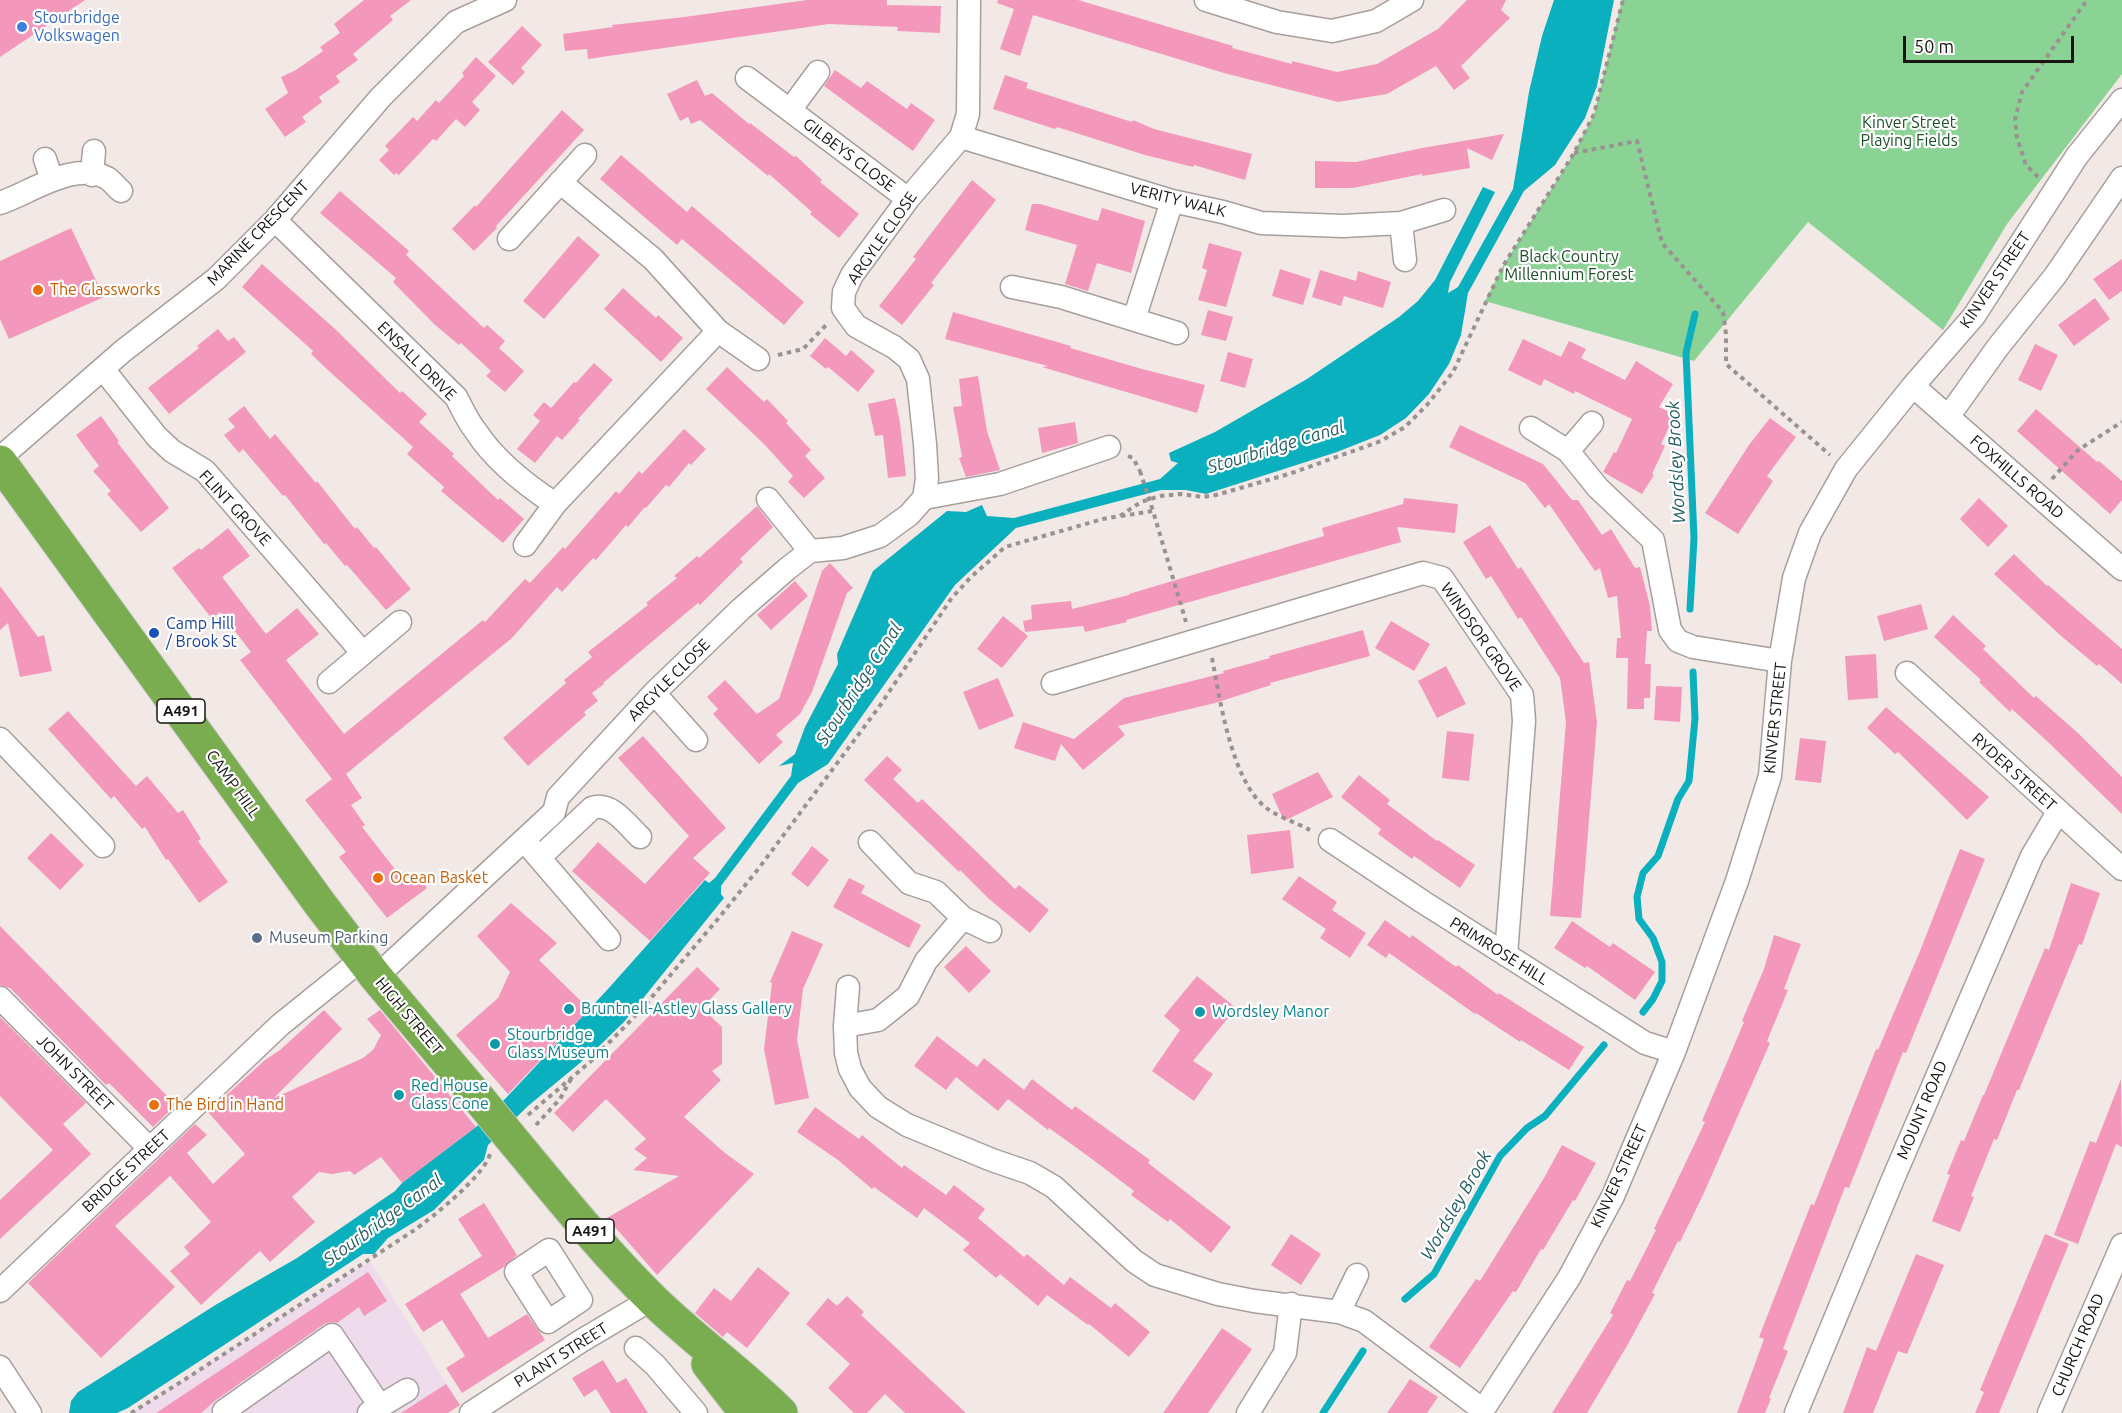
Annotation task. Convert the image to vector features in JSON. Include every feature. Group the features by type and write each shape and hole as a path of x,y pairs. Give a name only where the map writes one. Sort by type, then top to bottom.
{"highway":[{"name":"CAMP HILL","path":"0,460 320,904 369,968"},
{"name":"HIGH STREET","path":"369,968 480,1100 515,1133"},
{"name":"A491","path":"515,1133 558,1197 752,1408"},
{"name":"A491","path":"663,1310 729,1364 752,1408"}],"street":[{"name":"MARINE CRESCENT","path":"0,460 123,351 216,279 275,220 381,97 456,22 505,0"},
{"name":"ARGYLE CLOSE","path":"843,308 844,292 852,275 908,199 961,137 968,114 969,0"},
{"path":"1206,0 1277,22 1332,31 1376,21 1412,0"},
{"name":"GILBEYS CLOSE","path":"790,110 818,72"},
{"name":"GILBEYS CLOSE","path":"747,78 908,199"},
{"name":"KINVER STREET","path":"1482,1412 1569,1278 1607,1206 1674,1052 1737,881 1770,776 1780,661 1794,578 1810,533 1846,469 1912,386 1974,316 2050,195 2077,156 2122,100"},
{"name":"VERITY WALK","path":"961,137 1172,201 1262,223 1343,226 1401,223 1444,210"},
{"path":"92,175 94,150"},
{"path":"509,238 585,154"},
{"path":"0,203 49,169 81,172 106,178 120,191"},
{"path":"1948,417 1998,347 2055,276 2122,178"},
{"path":"560,182 653,259 718,331 758,359"},
{"path":"1134,319 1172,201"},
{"name":"ENSALL DRIVE","path":"275,220 456,397 475,431 496,455 532,489 555,504"},
{"path":"1401,223 1405,260"},
{"path":"1012,287 1061,297 1177,333"},
{"path":"768,499 810,551 843,548 880,536 909,515 924,498 926,467 918,379 909,359 894,347 856,326 843,308"},
{"path":"525,545 555,504 718,331"},
{"name":"FLINT GROVE","path":"103,369 157,437 172,451 206,471 362,652"},
{"name":"FOXHILLS ROAD","path":"1912,386 2122,569"},
{"path":"1568,451 1593,423"},
{"path":"1531,428 1568,451 1598,488 1653,540 1670,630 1678,641 1693,647 1780,661"},
{"path":"924,498 1000,484 1109,447"},
{"name":"ARGYLE CLOSE","path":"524,840 554,812 558,797 654,693 728,634 741,609 810,551"},
{"name":"WINDSOR GROVE","path":"1053,683 1423,573 1442,578 1521,695 1524,720 1506,955"},
{"path":"329,682 400,622"},
{"name":"RYDER STREET","path":"1907,674 2122,869"},
{"path":"654,693 696,740"},
{"path":"0,739 103,846"},
{"path":"539,858 598,805 611,810 640,837"},
{"name":"MOUNT ROAD","path":"1796,1413 1893,1179 2032,856 2058,812"},
{"path":"524,840 609,939"},
{"name":"BRIDGE STREET","path":"0,1292 280,1025 369,968 524,840"},
{"name":"PRIMROSE HILL","path":"1329,840 1645,1043 1674,1052"},
{"path":"870,842 909,883 936,892 963,918 990,931"},
{"path":"845,1026 878,1020 908,996 926,961 963,918"},
{"path":"848,987 845,1026 846,1053 850,1069 860,1088 878,1107 907,1125 1030,1173 1054,1187 1134,1261 1155,1275 1218,1294 1339,1312 1364,1321 1482,1412"},
{"name":"JOHN STREET","path":"0,998 150,1149"},
{"path":"887,1013 925,1005"},
{"name":"CHURCH ROAD","path":"2049,1413 2122,1245"},
{"path":"1339,1312 1357,1275"},
{"path":"1248,1413 1285,1353 1291,1304"},
{"name":"PLANT STREET","path":"471,1413 581,1341 663,1310"},
{"path":"564,1311 581,1341"},
{"path":"225,1413 224,1411 332,1335 374,1409 407,1390"},
{"path":"636,1348 663,1373 696,1413"},
{"path":"0,1367 30,1413"}],"path":[{"path":"1120,516 1141,502 1160,496 1216,495 1288,474 1381,441 1406,427 1453,372 1503,266 1574,153 1594,114 1623,0"},
{"path":"2050,195 2041,180 2026,165 2017,138 2015,120 2022,92 2087,0"},
{"path":"1574,153 1637,141 1662,243 1723,312 1726,364 1846,469"},
{"path":"758,359 803,349 843,308"},
{"path":"2038,495 2078,450 2122,422"},
{"path":"1140,471 1200,639 1245,782 1265,807 1329,840"},
{"path":"131,1413 369,1261 435,1215 452,1200 515,1133 640,1011 759,868 879,707 951,599 1005,546 1103,519 1153,512"},
{"path":"515,1133 560,1099 573,1076"}],"shaded area":[{"path":"370,1261 460,1405 448,1413 131,1413"}],"green space":[{"name":"Kinver Street Playing Fields","path":"1622,0 2122,0 2122,74 2007,224 1943,330 1808,222 1694,361 1485,301 1503,266 1574,153 1594,114"}],"water":[{"name":"Stourbridge Canal","path":"1554,0 1614,0 1597,86 1585,118 1555,165 1524,191 1468,293 1461,335 1449,364 1429,394 1406,418 1380,435 1337,452 1206,494 1186,490 1161,490 1016,528 955,585 828,764 798,783 721,886 721,894 724,898 624,1022 592,1053 528,1106 488,1145 484,1160 434,1210 388,1238 374,1254 363,1254 128,1408 117,1413 69,1413 71,1401 78,1392 217,1304 297,1258 395,1191 403,1182 477,1126 505,1099 608,989 705,880 709,883 715,878 791,776 793,763 779,766 795,754 805,727 838,664 837,654 873,571 947,511 966,512 982,505 987,516 1014,518 1160,479 1178,463 1171,461 1169,453 1215,432 1307,379 1399,317 1418,301 1435,280 1483,187 1495,192 1450,282 1448,293 1458,287 1513,189 1529,92 1542,36"}],"building":[{"name":"Stourbridge Volkswagen","path":"0,0 85,0 0,57"},
{"path":"364,0 411,0 390,16 393,20 353,54 358,60 336,76 340,82 319,97 322,102 302,117 306,122 285,137 265,109 288,93 281,77 296,70 323,51 320,47 340,33 334,24"},
{"path":"807,0 887,0 887,5 941,6 940,33 897,31 898,27 829,24 588,59 587,49 565,51 563,34 613,27 612,25"},
{"path":"998,0 1078,0 1233,46 1232,48 1292,64 1292,61 1337,72 1377,64 1438,29 1467,0 1506,0 1501,10 1510,18 1461,66 1470,78 1454,90 1436,66 1387,94 1338,102 1224,73 1033,15 1020,56 1000,49 1014,9 997,3"},
{"path":"522,26 542,45 521,68 525,72 513,85 488,62"},
{"path":"476,57 496,76 472,102 480,110 465,127 456,119 436,141 433,139 399,175 396,173 394,175 379,160 389,150 385,146 413,117 417,121 436,100 439,103 464,76 462,73"},
{"path":"835,70 861,88 867,81 907,109 911,103 935,120 913,151 824,86"},
{"path":"1005,75 1028,83 1026,88 1132,122 1133,120 1154,129 1252,154 1245,180 1194,165 1193,167 1145,155 993,109"},
{"path":"697,80 705,96 712,93 749,124 794,157 796,156 822,180 820,182 859,214 839,238 810,214 812,212 769,174 768,176 700,120 691,124 688,117 680,121 667,94"},
{"path":"562,110 584,130 474,251 452,229 475,205 476,207"},
{"path":"1504,134 1492,160 1467,148 1470,168 1422,176 1422,174 1353,188 1315,188 1315,161 1356,162"},
{"path":"621,155 687,212 692,206 804,302 784,325 682,239 677,245 600,179"},
{"path":"972,180 996,200 931,283 934,285 902,325 879,306 916,259 913,257"},
{"path":"340,191 409,251 406,255 484,328 487,325 505,341 499,348 524,371 505,392 486,376 491,371 461,343 459,345 434,324 393,282 396,278 320,213"},
{"path":"1032,204 1040,204 1098,221 1102,208 1145,221 1131,273 1097,263 1088,291 1065,284 1077,245 1025,230"},
{"path":"71,228 104,297 9,339 0,319 0,261"},
{"path":"578,236 600,255 544,319 523,301"},
{"path":"1209,243 1242,252 1226,307 1198,300 1207,270 1202,268"},
{"path":"2122,259 2122,291 2109,300 2093,279"},
{"path":"262,264 334,328 400,393 402,391 427,414 419,422 454,454 452,456 498,500 500,498 524,519 503,543 441,491 444,487 407,454 413,447 330,372 311,354 313,351 242,287"},
{"path":"1280,269 1311,279 1303,305 1272,296"},
{"path":"1320,270 1356,281 1358,271 1391,282 1383,308 1344,296 1341,306 1312,297"},
{"path":"623,288 656,318 658,315 683,338 661,362 604,309"},
{"path":"2095,298 2110,319 2074,346 2058,325"},
{"path":"1208,310 1233,317 1226,341 1201,335"},
{"path":"953,312 1142,369 1205,385 1197,413 1042,367 1048,366 945,339"},
{"path":"218,329 228,341 234,337 246,352 169,414 148,388 199,348 197,346"},
{"path":"825,338 846,356 851,350 875,371 858,392 828,367 826,369 810,356"},
{"path":"1523,339 1561,357 1569,341 1586,349 1581,358 1625,380 1636,361 1673,384 1659,407 1675,415 1661,444 1665,446 1652,474 1654,475 1642,494 1603,472 1614,452 1616,453 1632,419 1575,391 1574,394 1544,379 1541,386 1508,370"},
{"path":"2035,344 2058,355 2041,391 2018,380"},
{"path":"1228,352 1253,359 1245,388 1220,381"},
{"path":"594,363 613,380 562,440 557,436 535,463 517,449 540,421 533,415 544,402 551,408"},
{"path":"727,367 764,402 767,399 811,450 805,456 825,478 804,498 788,482 793,476 764,444 706,389"},
{"path":"978,376 987,431 1000,470 966,477 959,458 962,457 953,407 962,406 959,379"},
{"path":"895,398 906,476 888,478 883,435 875,436 868,404"},
{"path":"244,406 270,439 275,434 316,483 317,481 355,529 357,527 374,548 376,547 411,589 386,610 347,565 345,566 326,543 324,544 285,495 283,496 243,449 239,453 224,435 235,427 228,419"},
{"path":"2036,409 2122,481 2122,500 2110,514 2017,431"},
{"path":"101,416 119,441 117,442 169,508 141,532 107,494 111,491 93,471 99,466 76,435"},
{"path":"1770,418 1796,437 1767,476 1773,481 1738,534 1705,513 1749,445"},
{"path":"1075,422 1078,443 1042,453 1038,428"},
{"path":"1460,425 1543,464 1572,500 1578,500 1602,535 1611,529 1635,568 1640,567 1650,606 1652,631 1647,631 1645,664 1651,664 1650,698 1644,698 1644,709 1627,709 1628,658 1616,658 1617,638 1621,638 1617,596 1608,598 1600,568 1595,571 1549,504 1545,508 1525,483 1449,447"},
{"path":"684,429 706,449 691,465 689,463 669,487 666,485 628,527 626,525 596,560 593,558 562,592 557,587 512,638 346,774 362,798 351,805 365,825 362,827 405,882 416,873 427,888 387,918 339,857 346,852 305,800 332,779 240,660 251,652 220,612 212,619 172,568 199,548 201,550 228,528 250,556 222,577 266,634 297,608 319,634 286,660 344,734 483,620 485,622 525,579 530,583 563,547 565,549 616,491 619,494 639,471 642,474"},
{"path":"1404,498 1458,504 1455,533 1397,527 1401,542 1126,620 1127,622 1085,632 1083,626 1025,632 1023,621 1032,619 1031,605 1071,601 1072,609 1129,595 1324,536 1322,528 1403,504"},
{"path":"1979,498 2008,526 1988,547 1960,519"},
{"path":"757,506 773,527 740,559 743,562 700,605 698,603 592,693 598,701 584,712 586,715 528,766 503,738 566,683 564,680 592,657 588,652 648,605 646,603 677,578 674,576 697,556 699,558"},
{"path":"1490,525 1518,569 1521,567 1584,663 1589,662 1597,722 1581,918 1550,916 1566,722 1560,678 1521,617 1518,619 1491,576 1486,579 1463,542"},
{"path":"2014,554 2047,586 2122,649 2122,684 2060,635 1994,574"},
{"path":"830,563 853,588 847,593 812,692 800,714 776,735 783,742 759,764 713,714 718,709 707,697 725,680 757,714 779,699 822,571"},
{"path":"795,581 808,596 771,630 757,615"},
{"path":"0,586 38,637 44,635 52,671 20,677 8,623 0,630"},
{"path":"1921,604 1928,629 1884,641 1877,616"},
{"path":"1953,615 1986,646 1983,649 2034,698 2036,696 2079,734 2122,777 2122,814 2012,709 2010,712 1979,682 1981,680 1934,637"},
{"path":"1003,616 1028,636 1002,668 977,649"},
{"path":"1391,621 1430,644 1414,671 1375,648"},
{"path":"1363,630 1370,656 1270,683 1271,685 1215,703 1118,726 1125,735 1083,770 1061,744 1055,761 1014,748 1023,722 1074,739 1124,698 1224,673 1223,671 1270,658 1269,656"},
{"path":"1876,654 1878,698 1848,700 1845,656"},
{"path":"1446,666 1466,704 1437,718 1418,681"},
{"path":"998,678 1014,716 979,730 963,692"},
{"path":"1656,686 1682,687 1680,722 1654,720"},
{"path":"1886,707 1989,797 1967,820 1898,752 1895,754 1867,728"},
{"path":"68,711 136,786 147,776 178,813 183,810 201,839 198,841 228,882 199,903 168,859 166,860 145,827 142,829 114,796 111,799 48,729"},
{"path":"1447,731 1474,734 1469,781 1442,778"},
{"path":"643,736 726,828 693,858 710,873 650,941 572,871 598,842 645,884 689,836 618,758"},
{"path":"1800,738 1826,741 1821,783 1795,780"},
{"path":"887,756 902,770 893,779 918,803 922,799 1015,889 1019,885 1049,910 1030,933 989,899 960,870 959,872 864,780"},
{"path":"1318,772 1333,797 1284,821 1272,794"},
{"path":"1359,775 1390,800 1387,804 1437,841 1475,865 1460,888 1414,856 1412,859 1378,834 1381,829 1341,797"},
{"path":"1290,830 1294,868 1251,874 1247,835"},
{"path":"51,833 84,865 60,890 27,858"},
{"path":"812,846 829,860 808,887 791,874"},
{"path":"1960,849 1985,859 1906,1053 1903,1052 1849,1188 1845,1187 1783,1349 1788,1351 1765,1413 1737,1413 1764,1339 1759,1337 1811,1204 1814,1205 1876,1049 1878,1050 1920,951"},
{"path":"1299,876 1337,902 1332,910 1366,933 1350,958 1320,938 1326,929 1282,899"},
{"path":"849,878 865,886 861,893 921,925 909,948 833,907"},
{"path":"2071,883 2100,893 2082,945 2079,944 1997,1140 1994,1139 1971,1196 1974,1197 1960,1232 1932,1221 1961,1140 1964,1141 2045,948 2049,950"},
{"path":"511,903 557,943 539,960 589,1009 508,1094 456,1035 498,998 510,972 477,936"},
{"path":"1385,920 1410,938 1412,935 1456,967 1458,965 1498,995 1499,993 1584,1047 1569,1070 1475,1014 1389,953 1386,958 1367,945"},
{"path":"1572,921 1610,947 1613,943 1655,972 1635,1000 1587,966 1585,968 1554,948"},
{"path":"0,926 176,1105 153,1127 109,1083 106,1085 10,988 0,985"},
{"path":"792,931 823,944 803,989 797,1040 809,1098 775,1105 764,1049 772,983 770,982"},
{"path":"1774,935 1801,944 1784,989 1788,990 1767,1041 1770,1043 1703,1195 1652,1293 1655,1294 1587,1413 1552,1413 1613,1315 1610,1313 1627,1280 1630,1281 1656,1230 1654,1229 1705,1122 1702,1121 1744,1022 1742,1021 1764,969"},
{"path":"966,946 991,971 969,993 944,967"},
{"path":"697,967 720,989 702,1008 722,1027 722,1064 712,1071 721,1080 684,1117 725,1153 754,1174 657,1275 607,1218 679,1176 633,1170 647,1158 634,1149 646,1139 606,1099 573,1132 554,1113"},
{"path":"1197,976 1236,1008 1193,1061 1213,1074 1194,1101 1152,1071 1180,1030 1164,1016"},
{"path":"324,1010 342,1029 274,1098 363,1058 373,1050 381,1035 367,1019 380,1010 476,1127 402,1183 381,1157 354,1175 350,1171 332,1174 319,1172 292,1197 315,1222 270,1262 260,1251 201,1305 170,1271 190,1254 184,1247 211,1222 170,1176 115,1226 175,1287 101,1358 28,1283 195,1124 207,1135 187,1153 213,1184 245,1154 208,1112"},
{"path":"0,1017 86,1103 63,1124 91,1154 0,1239 0,1200 53,1150 0,1096"},
{"path":"937,1036 977,1067 984,1058 1024,1090 1032,1079 1072,1110 1075,1106 1150,1160 1148,1163 1231,1227 1211,1253 1170,1219 1168,1222 1131,1195 1134,1191 1092,1159 1049,1128 1048,1130 1008,1099 998,1111 956,1077 946,1090 914,1066"},
{"path":"2121,1079 2122,1147 2116,1144 2078,1244 2054,1235 2090,1141 2096,1143"},
{"path":"815,1107 859,1139 862,1135 902,1168 904,1165 946,1195 954,1185 985,1209 978,1218 1024,1257 1027,1254 1064,1285 1070,1277 1111,1308 1115,1303 1150,1332 1129,1357 1089,1324 1047,1295 1038,1306 1000,1274 996,1278 963,1250 970,1243 924,1208 917,1218 874,1187 872,1189 838,1160 797,1132"},
{"path":"1562,1145 1596,1163 1575,1201 1573,1200 1543,1250 1541,1249 1516,1292 1513,1291 1460,1368 1429,1347 1476,1279 1480,1281"},
{"path":"484,1203 517,1255 504,1267 460,1294 488,1338 527,1314 545,1340 462,1393 446,1368 465,1356 442,1320 423,1332 405,1304 482,1256 458,1219"},
{"path":"1291,1234 1321,1254 1301,1285 1271,1265"},
{"path":"2045,1234 2069,1244 1999,1413 1975,1413 1984,1392 1980,1390"},
{"path":"1916,1254 1944,1265 1907,1354 1898,1351 1873,1413 1843,1413 1867,1347 1876,1351"},
{"path":"758,1267 790,1293 747,1348 727,1332 723,1337 695,1313 714,1288 731,1301"},
{"path":"368,1272 387,1301 364,1316 359,1307 337,1323 324,1324 201,1413 156,1413"},
{"path":"847,1296 864,1312 861,1315 966,1413 905,1413 885,1394 867,1413 854,1413 828,1388 850,1364 806,1324 828,1298 837,1306"},
{"path":"1222,1328 1252,1349 1208,1413 1163,1413"},
{"path":"603,1360 617,1383 626,1378 648,1413 611,1413 596,1389 584,1397 572,1378"},
{"path":"1410,1379 1438,1397 1427,1413 1387,1413"},
{"path":"446,1384 460,1405 448,1413 401,1413"}],"waterway":[{"name":"Wordsley Brook","path":"1690,609 1694,538 1686,353 1695,314"},
{"name":"Wordsley Brook","path":"1643,1012 1662,981 1662,962 1653,938 1639,919 1637,897 1643,873 1658,856 1678,799 1689,781 1695,719 1693,672"},
{"name":"Wordsley Brook","path":"1405,1299 1434,1274 1500,1156 1527,1128 1545,1116 1604,1045"},
{"name":"Wordsley Brook","path":"1323,1413 1363,1351"}],"place":[{"name":"Stourbridge Volkswagen","path":"22,27"},
{"name":"The Glassworks","path":"38,290"},
{"name":"Camp Hill / Brook St","path":"154,633"},
{"name":"Ocean Basket","path":"378,878"},
{"name":"Museum Parking","path":"257,938"},
{"name":"Bruntnell-Astley Glass Gallery","path":"569,1009"},
{"name":"Wordsley Manor","path":"1200,1012"},
{"name":"Stourbridge Glass Museum","path":"495,1044"},
{"name":"Red House Glass Cone","path":"399,1095"},
{"name":"The Bird in Hand","path":"154,1105"}],"park label":[{"name":"Black Country Millennium Forest","path":"1569,266"}]}
